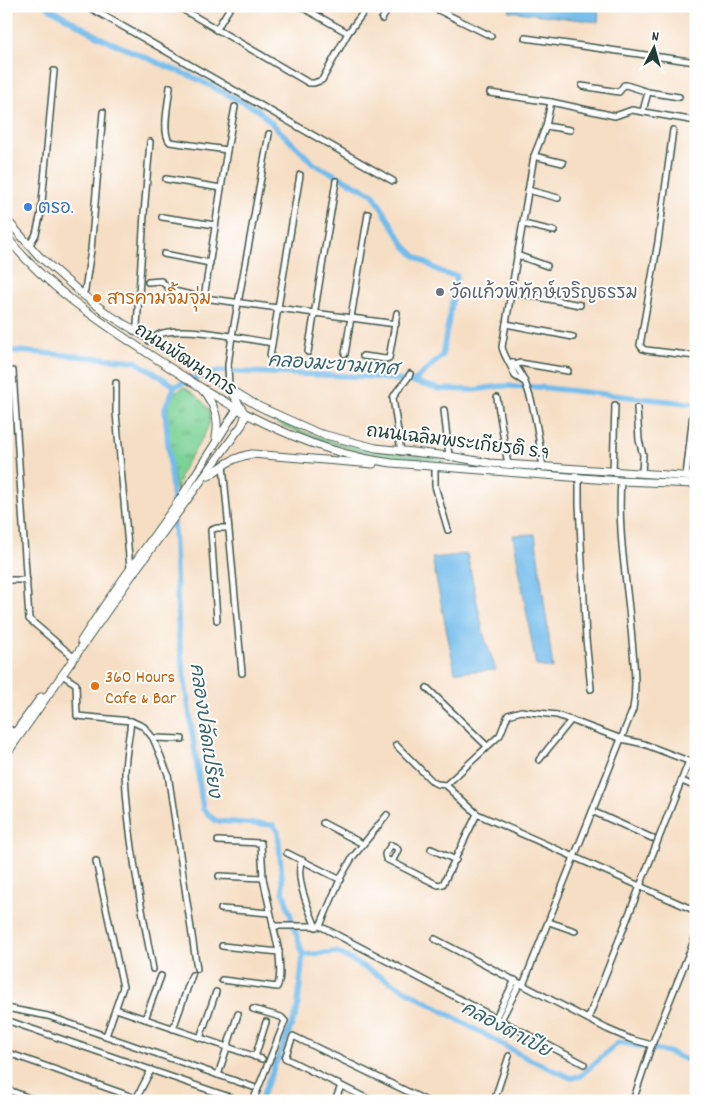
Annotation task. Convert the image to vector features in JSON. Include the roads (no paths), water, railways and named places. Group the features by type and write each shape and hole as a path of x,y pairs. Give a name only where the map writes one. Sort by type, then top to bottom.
{"main road":[{"name":"ถนนพัฒนาการ","path":"6,218 29,246 82,294 108,314 229,389"},
{"name":"ถนนพัฒนาการ","path":"6,236 42,274 79,306 198,386 241,411"},
{"path":"198,386 215,409 218,428 214,443"},
{"path":"6,745 71,656 130,568 201,483 242,425 241,411 229,389"},
{"name":"ถนนเฉลิมพระเกียรติ ร.9","path":"229,389 258,406 288,420 341,440 376,448 450,456 508,465 613,472 622,477 642,474 696,477"},
{"path":"6,755 163,528 214,443 241,411 258,406"},
{"name":"ถนนเฉลิมพระเกียรติ ร.9","path":"241,411 287,435 318,446 370,460 579,477 622,477 696,484"},
{"path":"201,483 223,464 239,456 252,454 373,464 392,463"}],"street":[{"path":"87,6 393,181"},
{"path":"177,6 216,30 314,83 322,80 348,33 368,6"},
{"path":"216,30 231,6"},
{"path":"300,6 348,33"},
{"path":"382,19 390,6"},
{"path":"430,6 491,36"},
{"path":"525,38 696,62"},
{"path":"29,246 36,234 41,213 54,71"},
{"path":"582,86 618,92 626,85 648,92 679,97"},
{"path":"170,87 166,132 168,140 170,142 227,150"},
{"path":"643,111 648,92"},
{"path":"490,93 550,102 615,116 632,110 696,121"},
{"path":"543,468 535,416 529,394 521,372 505,356 502,347 534,156 546,126 550,102"},
{"path":"204,298 235,107"},
{"path":"82,294 85,290 91,250 103,112"},
{"path":"546,126 570,130"},
{"path":"674,130 658,242 640,345 646,350 696,356"},
{"path":"229,389 228,365 237,303 269,134"},
{"path":"134,331 137,326 150,142"},
{"path":"534,156 563,163"},
{"path":"270,356 300,175"},
{"path":"166,179 221,188"},
{"path":"308,352 336,181"},
{"path":"528,190 558,198"},
{"path":"345,354 368,214"},
{"path":"162,218 215,225"},
{"path":"523,224 554,231"},
{"path":"164,254 210,263"},
{"path":"517,255 547,266"},
{"path":"148,282 161,281 170,289 204,298 396,324"},
{"path":"512,292 580,304"},
{"path":"364,356 388,358 398,313"},
{"path":"506,324 573,337"},
{"path":"150,341 163,333 186,331 272,343"},
{"path":"514,365 520,363 568,371"},
{"path":"13,371 29,619 71,656"},
{"path":"401,452 394,398 410,374"},
{"path":"116,383 116,413 130,568"},
{"path":"686,476 696,387"},
{"path":"497,398 508,465"},
{"path":"613,472 615,405"},
{"path":"637,408 639,440 643,455 642,474"},
{"path":"444,410 450,456"},
{"path":"223,464 242,673"},
{"path":"435,466 435,486 448,530"},
{"path":"579,477 586,639 591,689"},
{"path":"499,1019 520,983 549,922 594,812 633,709 636,688 621,530 622,477"},
{"path":"217,620 211,530 228,528"},
{"path":"6,580 27,580"},
{"path":"62,675 76,684 76,716 131,720 144,727 153,738 168,774 197,969"},
{"path":"427,688 488,747"},
{"path":"446,785 500,735 508,715 532,711 557,715 644,744 696,764"},
{"path":"131,720 125,774 130,834 153,969"},
{"path":"539,760 571,720"},
{"path":"6,728 16,732"},
{"path":"153,738 182,738"},
{"path":"396,745 433,782 446,785 478,814 696,911"},
{"path":"588,1019 639,886 690,762"},
{"path":"682,782 696,787"},
{"path":"594,812 652,838"},
{"path":"392,862 441,885 445,883 478,814"},
{"path":"318,927 352,858 387,815"},
{"path":"323,823 363,844"},
{"path":"218,841 260,843 262,878 279,952 279,982 277,987 222,980"},
{"path":"431,850 456,860"},
{"path":"287,853 341,878"},
{"path":"96,860 123,982 123,987 106,1036"},
{"path":"302,860 299,866 299,874 307,903 318,927"},
{"path":"219,876 262,878"},
{"path":"221,909 270,913"},
{"path":"549,922 575,931"},
{"path":"273,926 318,927 584,1064"},
{"path":"632,1101 696,936"},
{"path":"435,939 588,1019 630,1039 652,1046"},
{"path":"222,946 279,952"},
{"path":"145,1019 161,976"},
{"path":"173,1029 192,976"},
{"path":"200,1038 216,992"},
{"path":"6,1008 48,1016 253,1087"},
{"path":"116,1009 262,1060"},
{"path":"253,1009 282,1017 286,1022 253,1101"},
{"path":"218,1075 238,1014"},
{"path":"6,1020 241,1101"},
{"path":"255,1057 266,1022"},
{"path":"372,1101 285,1058 293,1036 426,1101"},
{"path":"6,1066 9,1053 130,1096"},
{"path":"494,1101 509,1056"},
{"path":"135,1101 152,1070"},
{"path":"334,1101 341,1086"},
{"path":"6,1090 37,1101"}],"water":[{"path":"510,6 599,6 598,22 509,11"},
{"path":"535,534 553,668 536,666 513,535"},
{"path":"467,554 484,636 496,670 455,672 432,558"}],"waterway":[{"path":"46,6 101,38 193,77 258,110 314,164 373,194 405,246 414,255 446,274 457,276 442,356 413,382"},
{"name":"คลองมะขามเทศ","path":"6,350 135,361 175,386"},
{"name":"คลองมะขามเทศ","path":"175,386 219,371 372,377 413,382 440,389 474,390 501,386 538,387 696,404"},
{"name":"คลองปลัดเปรียง","path":"175,386 165,408 173,502 179,639 203,809 216,821 273,825 278,832 283,891 303,955 297,1012 260,1101"},
{"name":"คลองตาเปีย","path":"303,955 337,952 525,1057 571,1078 580,1076 619,1042 668,1052 696,1064"}],"place":[{"name":"ตรอ.","path":"28,207"},
{"name":"วัดแก้วพิทักษ์เจริญธรรม","path":"440,292"},
{"name":"สารคามจิ้มจุ่ม","path":"97,298"},
{"name":"360 Hours Cafe & Bar","path":"95,686"}]}
